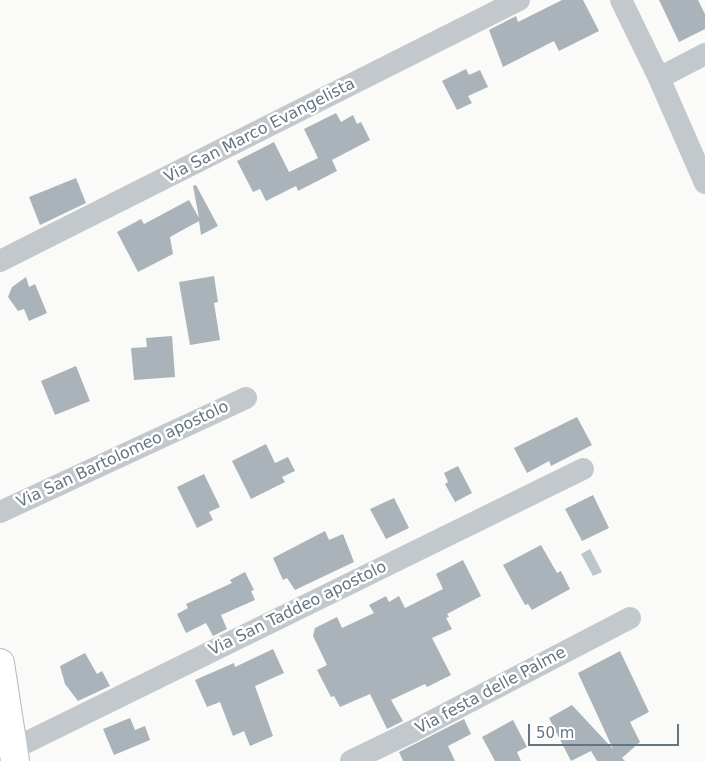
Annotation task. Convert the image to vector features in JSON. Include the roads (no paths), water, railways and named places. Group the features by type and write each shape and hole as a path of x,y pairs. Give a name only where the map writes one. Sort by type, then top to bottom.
{"street":[{"name":"Via San Marco Evangelista","path":"0,261 519,0"},
{"path":"621,0 659,78 705,183"},
{"path":"659,78 705,54"},
{"name":"Via San Bartolomeo apostolo","path":"0,512 246,398"},
{"name":"Via San Taddeo apostolo","path":"14,755 583,469"},
{"name":"Via festa delle Palme","path":"351,761 630,618"},
{"path":"0,663 14,755"}]}
